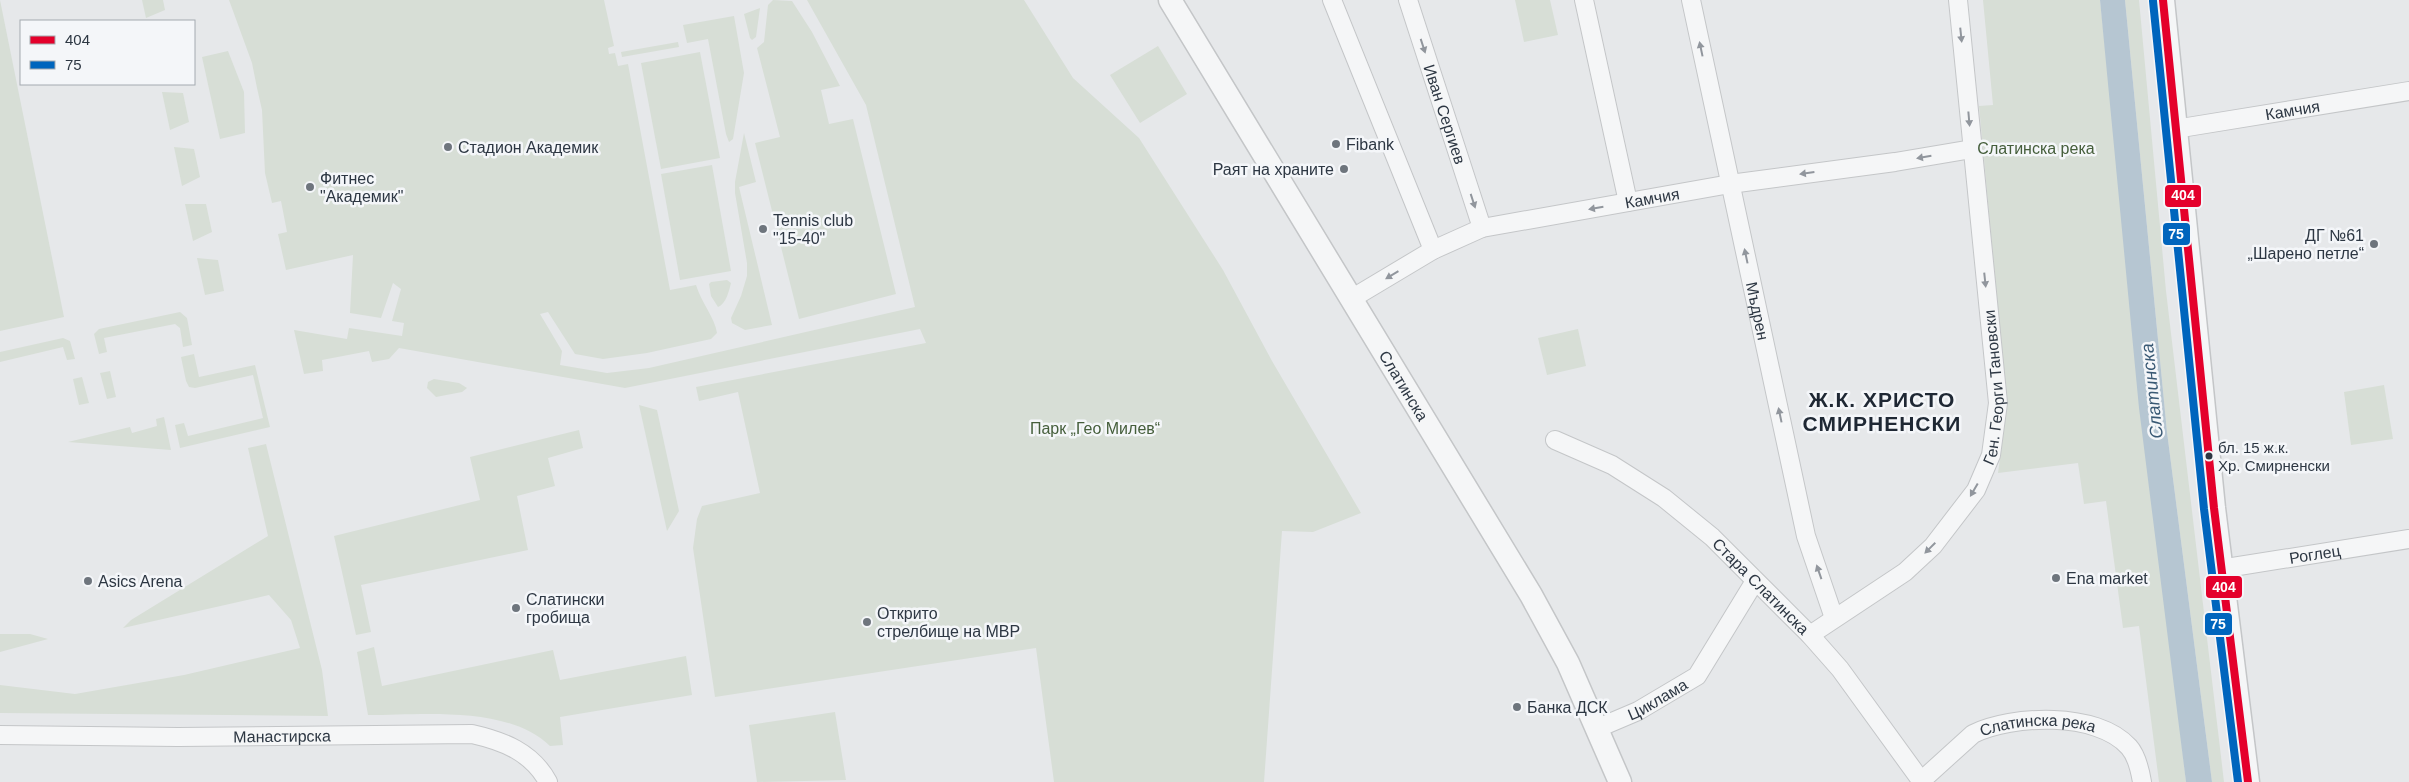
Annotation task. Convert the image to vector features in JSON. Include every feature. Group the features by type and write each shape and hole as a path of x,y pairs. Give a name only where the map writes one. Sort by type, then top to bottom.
{"street":[{"name":"Слатинска","path":"1170,0 1531,595 1568,663 1620,782"},
{"path":"1332,0 1433,250"},
{"name":"Иван Сергиев","path":"1408,0 1482,228"},
{"path":"1584,0 1628,202"},
{"name":"Мъдрен","path":"1691,0 1806,536 1834,618"},
{"name":"Ген. Георги Тановски","path":"1810,635 1905,572 1933,546 1976,490 1991,455 1998,403 1958,0"},
{"path":"2163,0 2220,568 2248,782"},
{"name":"Камчия","path":"2175,129 2409,91"},
{"name":"Камчия","path":"1351,300 1433,250 1482,228 1730,184 1895,162 1972,149"},
{"name":"Стара Слатинска","path":"1555,440 1612,465 1664,498 1712,537 1810,635 1840,670 1921,782"},
{"name":"Роглец","path":"2220,568 2409,539"},
{"name":"Циклама","path":"1598,728 1638,711 1697,676 1755,581"},
{"name":"Слатинска река","path":"1921,782 1973,734 1983,729 2040,718 2071,720 2110,733 2129,746 2136,759 2142,782"},
{"name":"Манастирска","path":"0,736 178,737 472,734 506,744 524,753 541,770 548,782"}],"green space":[{"path":"0,0 64,317 0,331"},
{"path":"142,0 163,0 165,10 146,18"},
{"name":"Парк „Гео Милев“","path":"229,0 604,0 614,46 608,48 609,54 615,53 618,66 628,64 670,290 696,285 714,322 717,333 711,339 647,353 603,359 575,354 548,312 540,314 562,351 560,365 607,373 649,368 915,307 866,105 807,0 1024,0 1073,78 1139,138 1223,270 1272,361 1361,513 1313,532 1282,531 1264,782 1054,782 1036,648 715,697 693,548 697,519 702,506 760,493 738,392 699,401 696,387 926,343 920,329 625,388 399,348 389,359 372,362 369,351 322,360 323,371 304,374 294,330 347,339 349,328 402,336 404,323 392,321 401,289 393,283 381,318 350,313 353,255 286,270 278,234 287,232 281,201 272,203 265,173 262,110 252,63"},
{"path":"773,0 792,1 812,32 840,86 821,90 829,124 853,119 896,294 799,319 755,143 780,137 757,48 764,42 768,5"},
{"path":"1515,0 1550,0 1558,35 1524,42"},
{"name":"Слатинска река","path":"1983,0 2100,0 2186,782 2159,782 2139,626 2123,628 2106,501 2084,504 2078,463 1998,473 2007,407 1979,106 1993,105"},
{"path":"2125,0 2139,0 2166,291 2224,782 2212,782 2167,432"},
{"path":"760,8 756,37 752,40 744,14"},
{"path":"734,16 744,73 733,139 729,142 708,39 687,43 683,25"},
{"path":"678,42 679,47 622,57 621,52"},
{"path":"1158,46 1187,94 1140,123 1110,75"},
{"path":"228,51 244,92 245,133 220,139 202,57"},
{"path":"700,52 720,158 661,169 641,63"},
{"path":"162,92 183,93 189,122 170,130"},
{"path":"744,133 756,182 739,187 772,325 745,330 732,323 731,318 741,296 747,276 747,263 735,193 735,182"},
{"path":"174,147 194,149 200,177 182,186"},
{"path":"712,165 731,271 680,280 661,174"},
{"path":"185,204 206,204 212,232 193,241"},
{"path":"197,258 218,260 224,291 205,295"},
{"path":"727,280 731,283 728,293 723,303 718,307 711,296 709,284 711,282"},
{"path":"180,312 187,318 192,345 183,347 180,328 175,324 104,338 107,352 99,354 94,334 99,329"},
{"path":"1578,329 1586,366 1547,375 1538,338"},
{"path":"63,338 70,341 75,359 67,360 63,347 0,362 0,352"},
{"path":"194,354 199,377 255,365 270,427 180,448 175,425 184,423 188,436 263,418 253,375 195,388 189,387 181,357"},
{"path":"110,371 116,397 107,399 100,373"},
{"path":"82,377 89,403 79,405 73,379"},
{"path":"434,379 459,383 467,388 462,392 436,397 427,388 428,382"},
{"path":"2384,385 2393,439 2351,445 2344,392"},
{"path":"639,405 657,410 679,511 667,531"},
{"path":"164,417 171,450 68,442 130,427 132,433 157,426 156,419"},
{"path":"579,430 583,448 548,458 555,486 517,496 528,550 361,585 371,632 356,635 334,536 480,500 470,457"},
{"path":"266,444 322,670 328,716 0,713 0,685 75,694 184,675 300,648 291,620 269,595 123,628 131,620 268,536 248,448"},
{"path":"0,634 30,634 48,639 0,652"},
{"path":"374,647 382,686 553,650 560,680 686,656 692,695 560,717 563,745 550,746 532,733 511,724 488,718 438,714 368,715 357,652"},
{"path":"835,712 846,780 757,782 749,725"}],"water":[{"path":"2100,0 2125,0 2167,432 2212,782 2186,782 2139,408"}],"transit line":[{"name":"404","path":"2163,0 2214,508 2248,782"},
{"name":"75","path":"2153,1 2204,509 2238,782"}],"place":[{"name":"Fibank","path":"1336,144"},
{"name":"Стадион Академик","path":"448,147"},
{"name":"Раят на храните","path":"1344,169"},
{"name":"Фитнес \"Академик\"","path":"310,187"},
{"name":"Tennis club \"15-40\"","path":"763,229"},
{"name":"ДГ №61 „Шарено петле“","path":"2374,244"},
{"name":"бл. 15 ж.к. Хр. Смирненски","path":"2209,456"},
{"name":"Ena market","path":"2056,578"},
{"name":"Asics Arena","path":"88,581"},
{"name":"Слатински гробища","path":"516,608"},
{"name":"Открито стрелбище на МВР","path":"867,622"},
{"name":"Банка ДСК","path":"1517,707"}],"district":[{"name":"Ж.К. ХРИСТО СМИРНЕНСКИ","path":"1882,411"}]}
